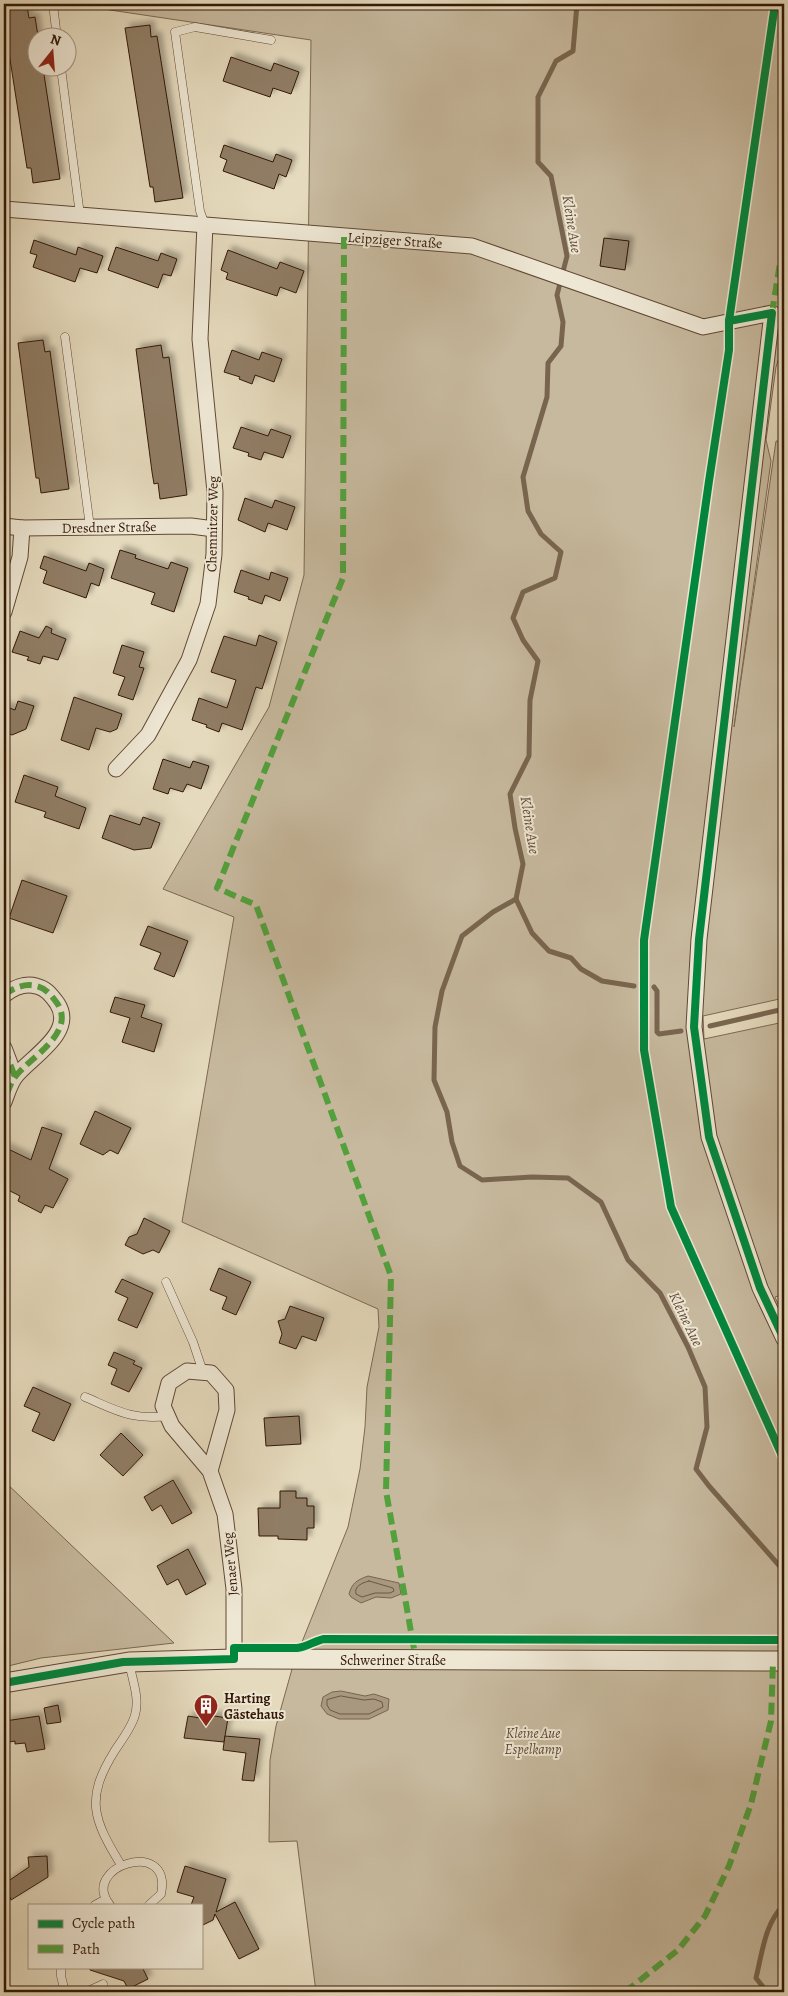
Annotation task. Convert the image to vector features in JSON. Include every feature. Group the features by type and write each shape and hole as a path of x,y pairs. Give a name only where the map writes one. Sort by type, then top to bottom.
{"street":[{"name":"Leipziger Straße","path":"4,209 472,246 703,327 772,313 699,939 694,1027 709,1137 760,1288 784,1339"},
{"name":"Chemnitzer Weg","path":"116,769 148,734 189,660 208,604 214,554 215,492 200,339 205,225"},
{"name":"Dresdner Straße","path":"4,526 22,528 90,528 191,526 214,529"},
{"path":"4,612 20,557 22,528"},
{"path":"4,995 17,987 36,986 50,993 60,1007 61,1023 53,1040 15,1077 4,1102"},
{"path":"4,1048 15,1077"},
{"name":"Jenaer Weg","path":"203,1372 187,1371 169,1383 163,1406 172,1426 210,1471 225,1514 234,1589 234,1659"},
{"path":"203,1372 211,1373 226,1390 227,1410 210,1471"},
{"name":"Schweriner Straße","path":"4,1683 129,1662 234,1659 784,1661"}],"lane":[{"path":"53,4 56,28"},
{"path":"205,225 200,210 175,32 195,27 271,40"},
{"path":"62,78 80,215"},
{"path":"65,337 90,528"},
{"path":"166,1282 193,1342 203,1372"},
{"path":"85,1397 131,1416 150,1418 168,1416"},
{"path":"121,1865 103,1833 96,1814 96,1793 102,1772 135,1716 137,1701 129,1662"},
{"path":"108,1902 104,1889 105,1881 111,1872 121,1865 140,1862 157,1868 162,1876 163,1886 161,1894 150,1904"},
{"path":"61,1968 65,1992"},
{"path":"86,1992 103,1984"}],"green space":[{"name":"Kleine Aue Espelkamp","path":"70,4 784,4 784,341 776,367 766,440 771,461 734,727 776,441 784,442 784,998 703,1016 704,1039 784,1022 784,1294 775,1297 784,1317 784,1992 316,1992 297,1841 269,1842 270,1760 276,1726 294,1662 348,1527 360,1469 367,1387 379,1327 378,1309 182,1222 234,917 163,889 269,707 304,575 311,40"},
{"path":"4,1481 174,1643 41,1658 4,1667"}],"water":[{"path":"368,1576 399,1583 401,1594 391,1598 376,1597 361,1603 349,1594 356,1582"},
{"path":"341,1691 365,1696 374,1694 389,1699 388,1710 369,1719 339,1719 327,1714 321,1706 323,1697 332,1692"}],"building":[{"path":"27,6 29,18 35,17 37,28 28,28 28,78 45,78 60,179 33,183 31,168 27,168 4,21 4,9"},
{"path":"150,25 151,37 157,36 183,198 155,202 153,187 150,187 125,28"},
{"path":"231,57 271,71 274,63 299,72 291,94 273,88 270,97 223,81"},
{"path":"224,145 273,162 276,154 292,160 286,177 279,174 274,189 223,171 227,160 220,157"},
{"path":"604,238 629,241 625,270 600,266"},
{"path":"34,240 76,255 78,247 103,256 97,273 80,268 75,282 33,267 37,255 30,253"},
{"path":"116,247 158,261 161,253 177,259 171,276 163,274 158,288 108,270"},
{"path":"228,250 277,269 280,262 304,271 296,293 280,287 277,296 226,279 228,273 221,270"},
{"path":"43,340 45,352 50,351 69,489 41,493 39,478 36,478 18,343"},
{"path":"161,345 163,358 169,357 187,495 160,499 158,483 154,484 152,472 136,349"},
{"path":"232,350 259,360 262,352 282,359 274,382 255,375 252,384 239,379 240,377 224,372"},
{"path":"241,427 268,436 271,429 291,436 283,458 264,452 261,460 248,456 249,453 233,448"},
{"path":"245,498 272,508 275,500 295,507 287,530 268,523 265,532 238,520"},
{"path":"120,550 136,555 135,558 168,569 171,562 188,568 174,612 151,604 155,593 111,578"},
{"path":"44,556 86,571 89,563 104,569 99,586 91,583 86,598 43,583 47,571 40,568"},
{"path":"241,570 269,580 271,572 288,578 280,601 265,595 262,604 234,592"},
{"path":"46,626 52,629 51,633 66,639 58,660 43,656 40,664 27,660 29,657 12,652 20,631 39,638"},
{"path":"259,635 277,642 262,689 256,687 242,730 222,723 219,732 206,727 207,725 192,720 199,698 227,708 236,680 211,672 224,636 256,646"},
{"path":"122,645 144,652 139,667 144,668 133,700 118,695 125,677 113,673"},
{"path":"74,697 122,714 117,729 110,732 96,728 89,750 61,740"},
{"path":"18,701 34,706 26,729 12,735 4,732 4,706 15,710"},
{"path":"163,759 190,768 193,761 209,766 201,789 187,784 183,792 170,788 168,794 153,789"},
{"path":"24,775 58,787 55,796 86,808 79,829 44,817 46,812 15,802"},
{"path":"110,815 140,825 143,817 160,823 151,848 134,850 102,838"},
{"path":"22,880 67,896 53,933 9,918"},
{"path":"148,926 188,941 174,977 154,969 161,953 140,945"},
{"path":"115,997 145,1005 141,1017 162,1024 154,1052 122,1042 130,1018 110,1012"},
{"path":"95,1111 131,1128 118,1154 110,1150 103,1155 80,1144"},
{"path":"42,1127 62,1134 49,1169 68,1179 53,1208 45,1205 41,1213 18,1201 20,1196 4,1188 4,1147 31,1160"},
{"path":"144,1218 170,1231 159,1253 153,1250 143,1254 125,1245 129,1237 137,1234"},
{"path":"219,1268 251,1282 236,1315 222,1309 227,1297 210,1290"},
{"path":"122,1279 153,1293 137,1328 118,1320 128,1298 115,1292"},
{"path":"290,1306 324,1318 316,1341 302,1336 296,1349 279,1343 282,1334 278,1321 285,1319"},
{"path":"114,1352 135,1361 133,1364 142,1368 129,1392 111,1384 117,1369 108,1365"},
{"path":"33,1387 71,1404 54,1441 32,1431 40,1413 24,1406"},
{"path":"299,1416 301,1444 266,1446 264,1418"},
{"path":"121,1433 143,1455 123,1476 100,1455"},
{"path":"173,1480 192,1513 172,1524 161,1505 152,1511 144,1497"},
{"path":"280,1491 296,1491 296,1498 307,1498 307,1506 314,1506 314,1528 307,1528 307,1540 278,1539 278,1536 259,1536 258,1508 280,1508"},
{"path":"188,1549 206,1584 186,1595 178,1579 167,1585 157,1566"},
{"path":"58,1705 61,1722 47,1724 44,1708"},
{"name":"Harting Gästehaus","path":"207,1715 228,1718 224,1742 184,1738 188,1716 206,1719"},
{"path":"39,1716 45,1749 27,1752 25,1743 15,1744 15,1741 4,1743 5,1721"},
{"path":"225,1736 260,1739 254,1781 242,1780 246,1753 223,1750"},
{"path":"47,1856 48,1877 11,1900 10,1897 4,1901 4,1884 29,1867 28,1857"},
{"path":"185,1866 226,1879 216,1912 235,1902 259,1949 239,1959 215,1914 213,1920 202,1926 202,1904 191,1904 194,1897 177,1892"},
{"path":"90,1968 142,1968 148,1979 128,1989 124,1981 90,1970"}],"waterway":[{"name":"Kleine Aue","path":"577,4 573,51 556,61 538,97 538,162 551,176 567,256 557,295 563,322 561,346 548,363 547,397 523,477 528,511 541,534 561,552 555,578 523,592 513,618 523,640 538,661 530,700 529,756 510,794 523,864 516,899 493,912 462,936 442,991 435,1027 434,1080 447,1112 452,1142 460,1166 482,1180 532,1177 568,1178 601,1202 628,1260 660,1293 688,1347 705,1387 707,1427 696,1469 784,1571"},
{"path":"516,899 532,933 549,951 571,958 581,969 602,981 634,986"},
{"path":"654,987 657,991 657,1032 659,1034 681,1031"},
{"path":"710,1026 784,1009"},
{"name":"Kleine Aue","path":"767,1992 756,1978 768,1929 772,1920 784,1905"}],"marked path":[{"path":"344,237 343,578 217,888 256,905 391,1276 386,1491 416,1660"},
{"path":"772,313 784,238"},
{"path":"4,995 15,988 23,986 32,985 40,987 53,997 62,1014 61,1025 56,1035 15,1077 4,1102"},
{"path":"4,1048 15,1077"},
{"path":"625,1992 678,1950 705,1916 729,1866 751,1804 771,1721 773,1661"}],"cycle path":[{"path":"775,4 729,321 729,350 644,940 644,1050 671,1207 784,1460"},
{"path":"729,321 772,313 699,939 694,1027 709,1137 760,1288 784,1339"},
{"path":"4,1683 123,1662 234,1659 234,1648 297,1648 324,1639 784,1640"}],"place":[{"name":"Harting Gästehaus","path":"206,1727"}]}
